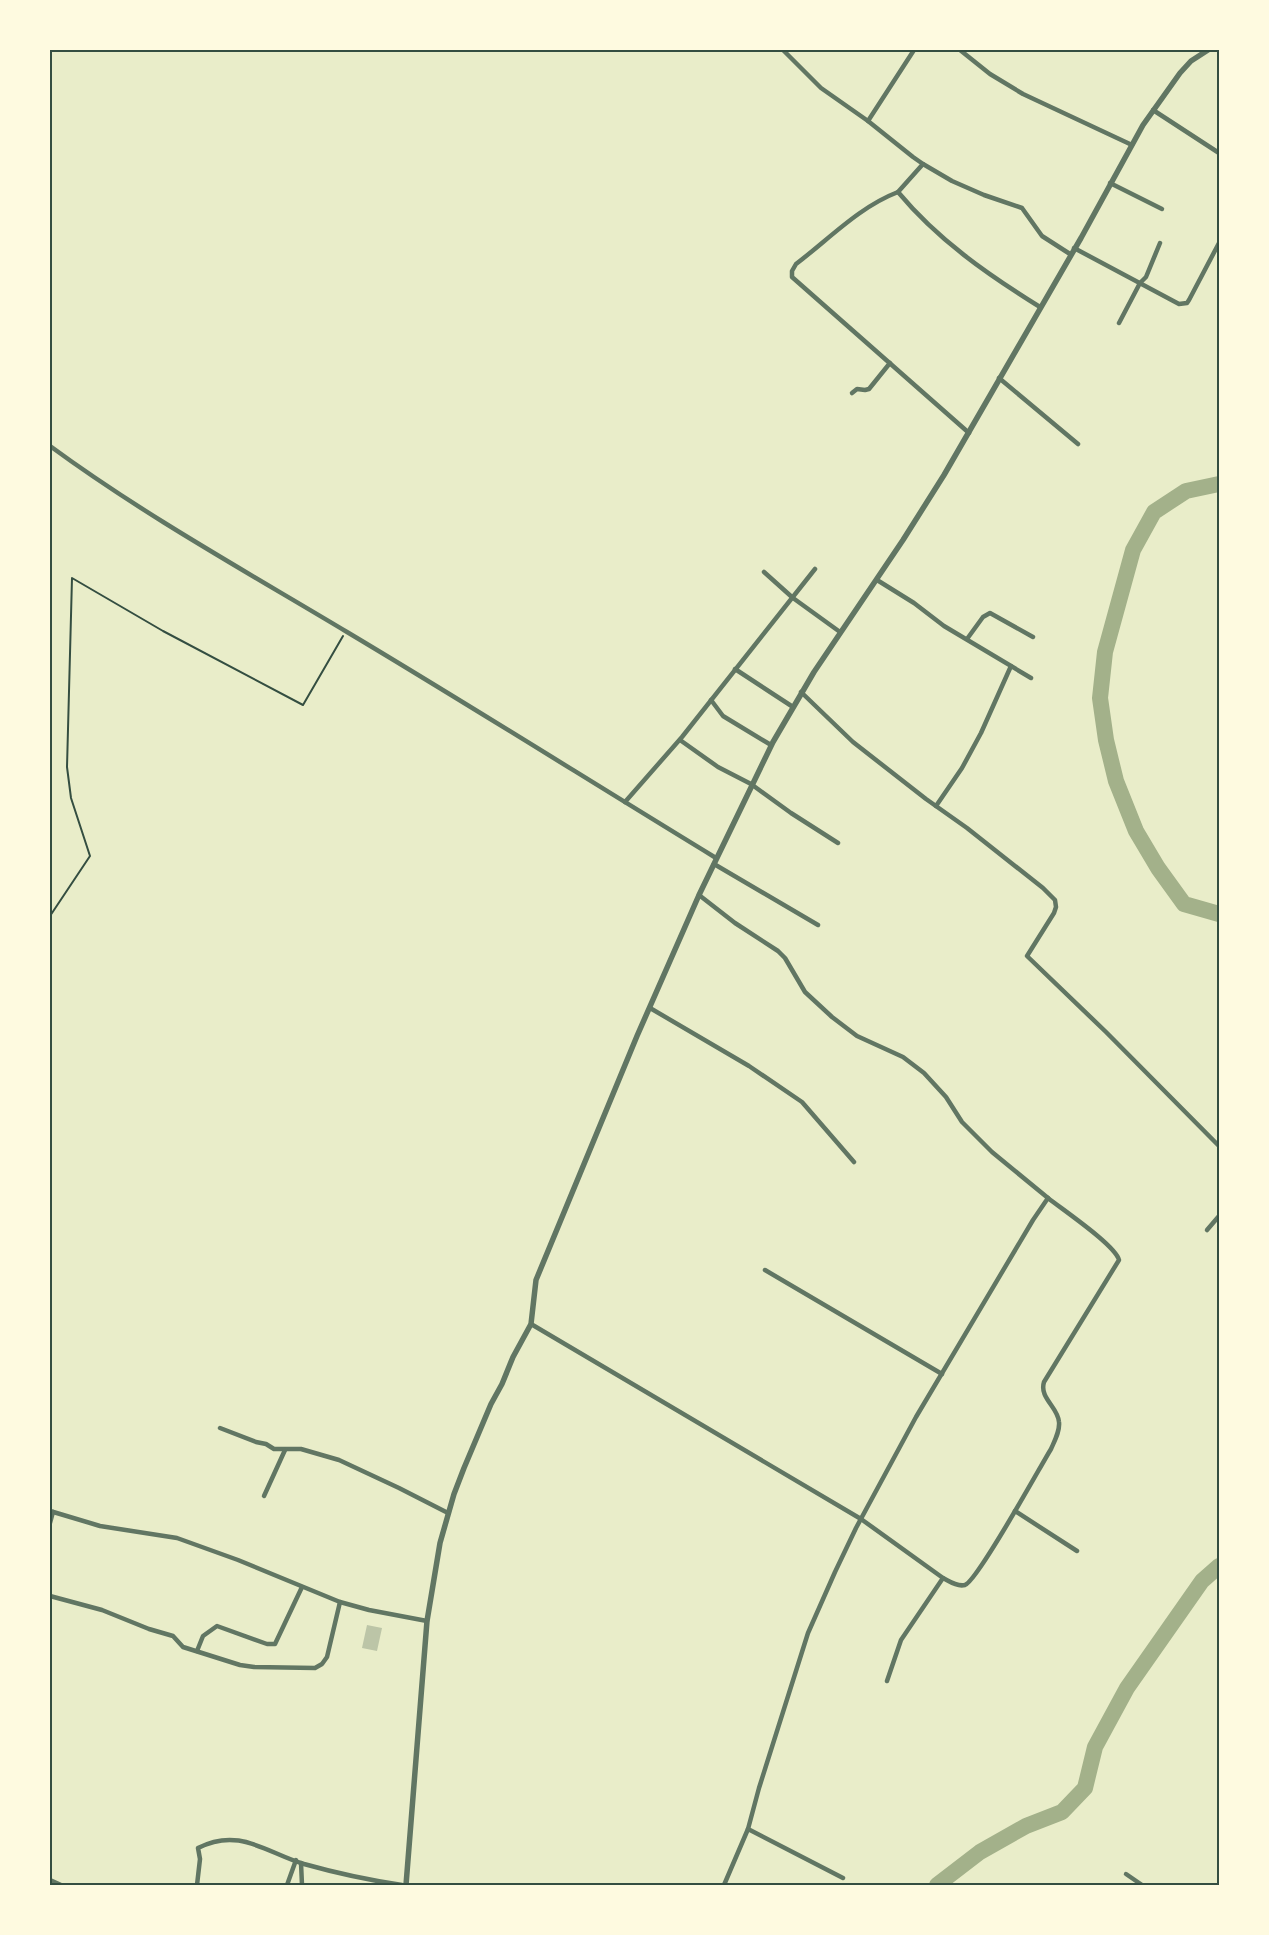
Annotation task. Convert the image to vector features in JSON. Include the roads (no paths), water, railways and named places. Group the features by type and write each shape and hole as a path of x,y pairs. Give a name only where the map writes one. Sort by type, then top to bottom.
{"street":[{"path":"784,50 821,88 868,121 913,158 952,181 984,195 1022,208 1042,236 1070,254"},
{"path":"868,121 914,50"},
{"path":"960,50 990,74 1023,94 1132,145"},
{"path":"406,1885 427,1621 439,1549 448,1513 459,1481 491,1404 502,1384 513,1356 531,1324 536,1280 699,895 751,784 801,692 924,508 1153,110 1186,67 1208,50"},
{"path":"1153,110 1219,153"},
{"path":"923,164 898,192 874,204 846,223 796,264 792,271 792,277 968,433"},
{"path":"1110,183 1162,209"},
{"path":"898,192 918,216 954,248 977,266 1040,307"},
{"path":"1119,322 1140,283 1146,277 1160,242"},
{"path":"1074,248 1179,304 1187,303 1219,243"},
{"path":"852,393 857,389 869,389 890,363"},
{"path":"999,378 1078,444"},
{"path":"50,446 104,484 220,557 346,631 625,802 818,925"},
{"path":"625,802 680,740 815,569"},
{"path":"764,572 793,598 840,632"},
{"path":"877,580 914,603 944,626 1031,678"},
{"path":"967,640 983,617 990,613 1033,637"},
{"path":"936,806 962,768 981,733 1011,666"},
{"path":"735,669 793,707"},
{"path":"801,692 853,742 1043,888 1054,900 1056,907 1026,956 1106,1032 1219,1146"},
{"path":"711,700 724,716 771,745"},
{"path":"680,740 718,767 751,784 790,813 838,843"},
{"path":"531,1324 862,1519 943,1578 960,1585 969,1581 985,1560 1051,1449 1058,1431 1059,1420 1042,1390 1044,1382 1119,1260 1118,1255 1106,1243 992,1152 962,1122 946,1097 924,1072 903,1056 857,1036 832,1017 805,992 785,958 778,951 735,923 699,895"},
{"path":"650,1008 749,1066 802,1102 854,1162"},
{"path":"724,1885 748,1829 759,1788 808,1634 835,1572 916,1417 1048,1198"},
{"path":"1207,1230 1219,1216"},
{"path":"765,1270 942,1374"},
{"path":"220,1428 266,1444 274,1449 301,1449 339,1460 448,1513"},
{"path":"264,1496 285,1450"},
{"path":"1015,1510 1077,1551"},
{"path":"50,1523 52,1512 100,1526 177,1538 229,1556 340,1602 369,1610 427,1621"},
{"path":"887,1681 901,1640 943,1578"},
{"path":"197,1651 203,1636 217,1626 267,1644 275,1644 302,1587"},
{"path":"50,1596 102,1610 149,1629 173,1636 183,1647 240,1665 254,1667 315,1668 322,1664 327,1657 340,1602"},
{"path":"748,1829 843,1878"},
{"path":"196,1885 200,1859 198,1848 208,1843 227,1840 246,1842 266,1848 298,1862 356,1878 402,1885"},
{"path":"288,1885 298,1862"},
{"path":"298,1862 302,1885"},
{"path":"1126,1874 1142,1885"},
{"path":"50,1880 61,1885"}],"waterway":[{"path":"1219,484 1186,491 1154,512 1133,550 1105,652 1100,698 1106,740 1116,781 1136,831 1158,868 1184,904 1219,914"},
{"path":"937,1885 980,1852 1026,1826 1062,1812 1085,1788 1095,1747 1127,1688 1202,1581 1219,1566"}]}
